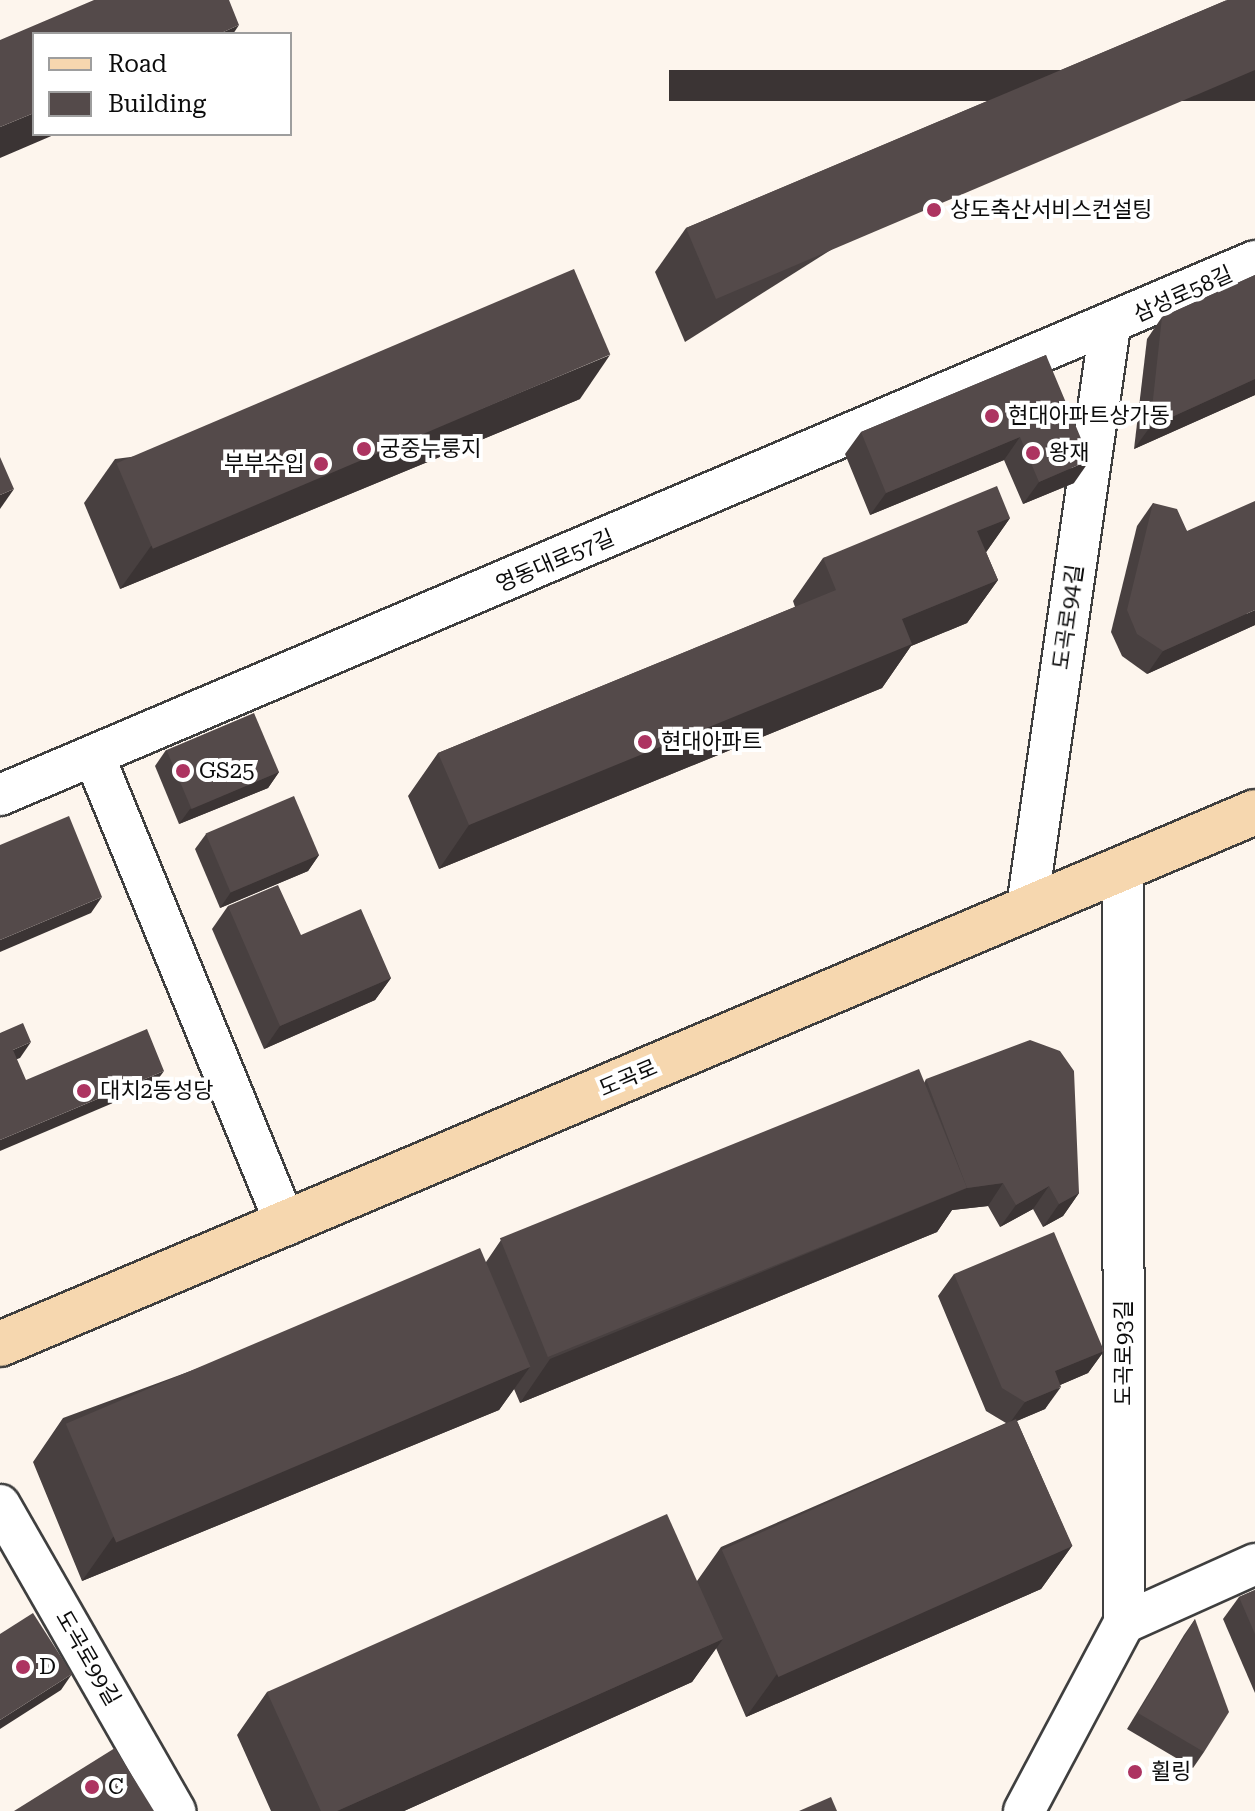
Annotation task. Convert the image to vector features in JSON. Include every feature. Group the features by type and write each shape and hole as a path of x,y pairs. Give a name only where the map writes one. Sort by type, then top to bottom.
{"main road":[{"name":"도곡로","path":"0,1344 1255,812"}],"street":[{"name":"삼성로58길","path":"1110,326 1255,261"},
{"name":"영동대로57길","path":"0,795 1110,326"},
{"name":"도곡로94길","path":"1027,907 1110,326"},
{"path":"94,756 286,1225"},
{"name":"도곡로93길","path":"1024,1811 1124,1623 1123,870"},
{"name":"도곡로99길","path":"0,1505 175,1811"},
{"path":"1124,1623 1255,1564"}],"building":[{"path":"94,0 229,0 239,25 223,32 32,32 32,114 0,127 0,40"},
{"path":"1227,0 1255,0 1255,70 716,299 686,228"},
{"path":"574,269 610,355 153,549 117,463"},
{"path":"1255,275 1255,379 1150,427 1162,317"},
{"name":"현대아파트상가동","path":"1046,355 1090,460 1039,482 1020,437 886,493 861,432"},
{"path":"0,457 14,489 0,495"},
{"name":"현대아파트","path":"997,486 1010,518 977,531 998,580 902,619 912,644 469,825 438,753 836,590 823,558"},
{"path":"1255,501 1255,610 1163,651 1137,634 1127,610 1153,503 1177,509 1187,531"},
{"path":"254,713 279,772 192,809 167,750"},
{"path":"294,796 319,855 231,892 206,834"},
{"path":"69,816 102,897 0,940 0,845"},
{"path":"278,885 301,935 361,909 391,978 280,1026 228,906"},
{"name":"대치2동성당","path":"23,1023 31,1042 13,1050 26,1080 147,1029 164,1071 0,1140 0,1033"},
{"path":"1030,1040 1060,1051 1074,1071 1079,1193 1059,1204 1049,1186 1016,1205 1003,1183 967,1188 926,1079"},
{"path":"919,1069 967,1188 548,1357 500,1238"},
{"path":"1054,1232 1104,1351 1055,1371 1061,1387 1025,1402 1002,1388 954,1274"},
{"path":"480,1248 530,1367 116,1543 66,1424"},
{"path":"1016,1419 1073,1546 778,1677 722,1550"},
{"path":"667,1514 723,1639 337,1811 321,1811 267,1692"},
{"path":"1255,1590 1255,1634 1239,1597"},
{"name":"D","path":"33,1613 72,1674 0,1720 0,1634"},
{"path":"1195,1619 1229,1712 1204,1752 1138,1713"},
{"path":"115,1748 154,1811 14,1811"},
{"path":"831,1797 837,1811 799,1811"}],"place":[{"name":"상도축산서비스컨설팅","path":"934,210"},
{"name":"현대아파트상가동","path":"992,416"},
{"name":"궁중누룽지","path":"364,449"},
{"name":"왕재","path":"1033,453"},
{"name":"부부수입","path":"321,464"},
{"name":"현대아파트","path":"645,742"},
{"name":"GS25","path":"183,771"},
{"name":"대치2동성당","path":"84,1091"},
{"name":"D","path":"23,1667"},
{"name":"휠링","path":"1135,1772"},
{"name":"C","path":"92,1787"}]}
